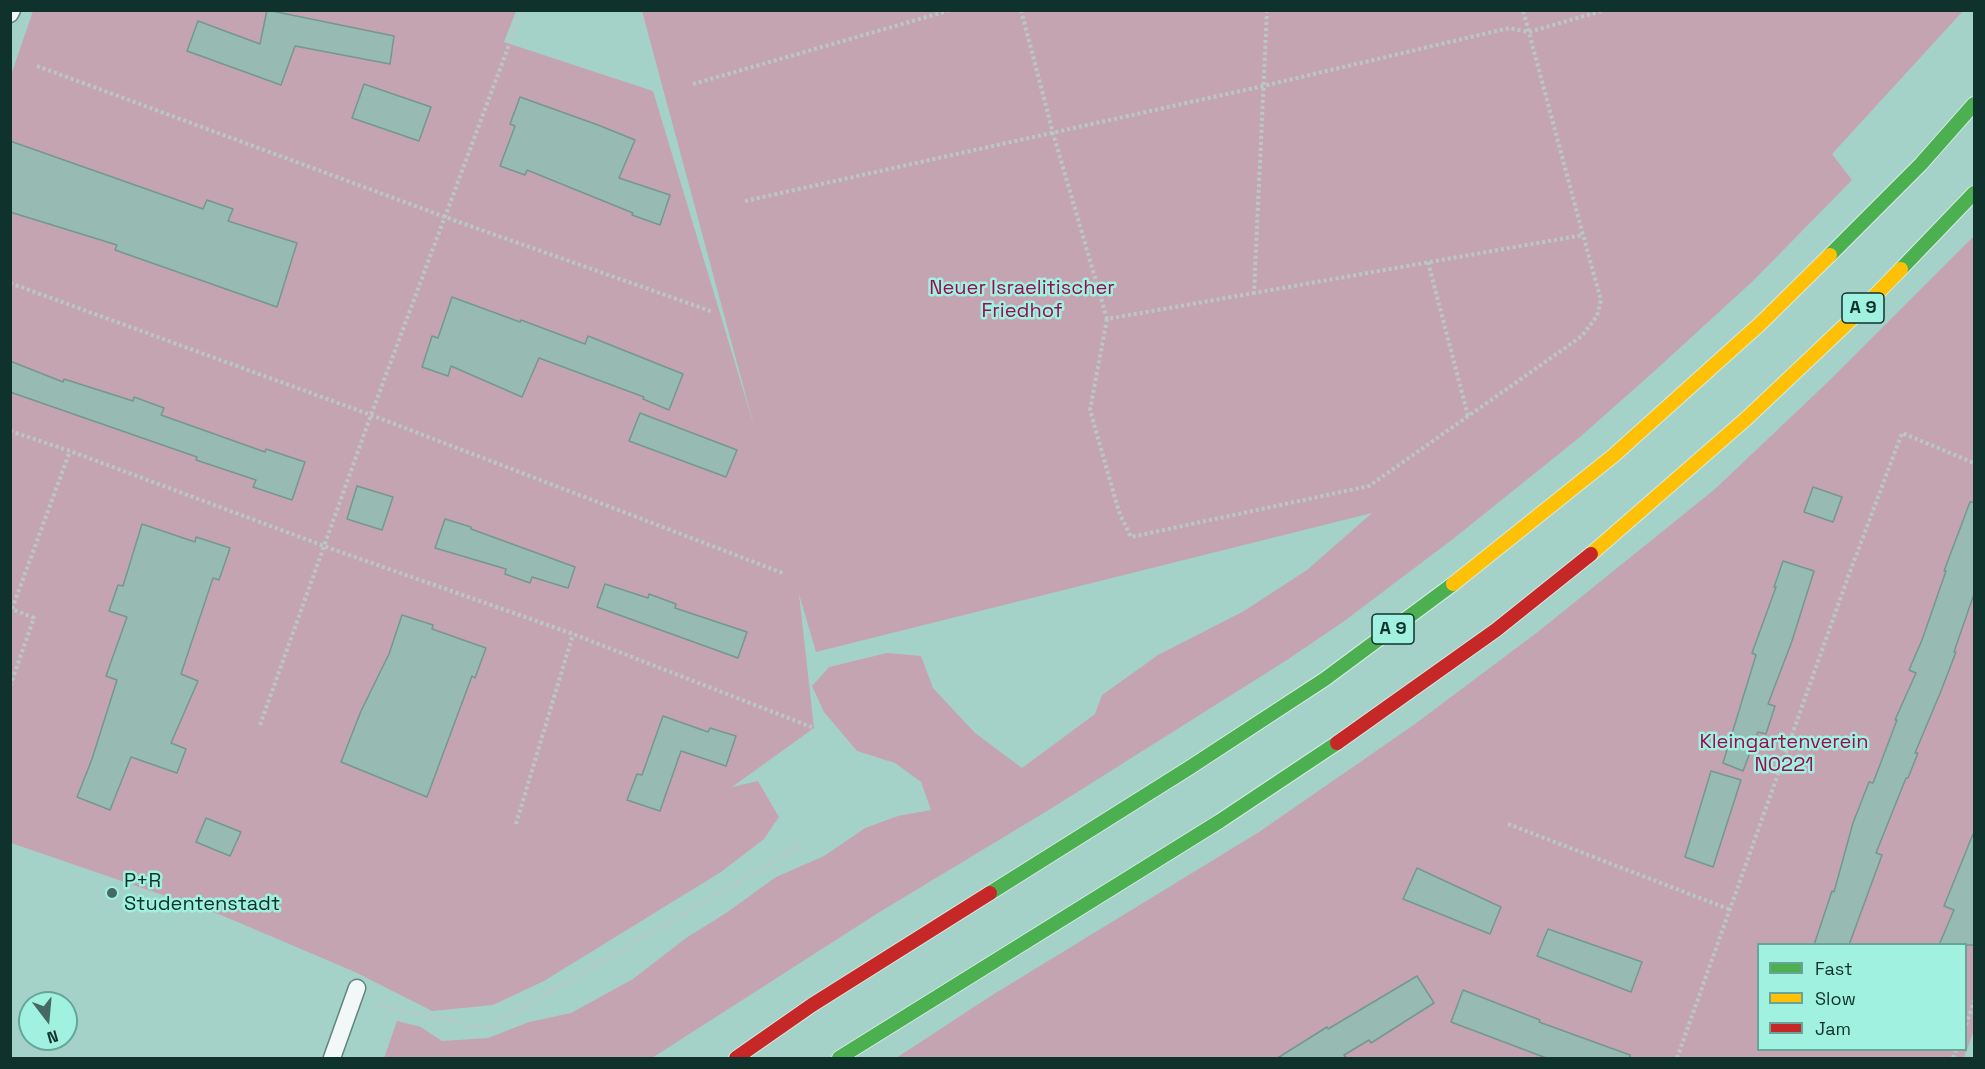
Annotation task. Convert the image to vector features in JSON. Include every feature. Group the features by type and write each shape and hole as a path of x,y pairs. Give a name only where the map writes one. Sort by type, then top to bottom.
{"highway":[{"name":"A 9","path":"736,1059 812,1005 1189,768 1325,679 1461,578 1613,456 1761,323 1921,164 1974,104"},
{"name":"A 9","path":"839,1059 1229,815 1355,731 1496,630 1610,538 1747,418 1858,313 1974,193"}],"lane":[{"path":"332,1059 357,988"}],"path":[{"path":"260,726 371,415 522,10"},
{"path":"693,84 951,10"},
{"path":"1021,10 1053,133 1107,319 1090,410 1119,512 1131,537 1369,486 1582,336 1598,316 1601,300 1523,10"},
{"path":"1254,293 1266,10"},
{"path":"745,201 1263,86 1509,28 1529,32 1605,10"},
{"path":"37,66 445,217 713,312"},
{"path":"1107,319 1583,235"},
{"path":"1428,262 1468,416"},
{"path":"10,283 371,415 785,574"},
{"path":"10,431 573,634 814,728"},
{"path":"1677,1059 1847,580 1902,433 1974,463"},
{"path":"10,686 34,618 12,609 70,451"},
{"path":"516,824 573,634"},
{"path":"1508,824 1731,910"},
{"path":"400,1011 487,1029 801,845"},
{"path":"1967,1020 1974,1001"}],"green space":[{"name":"Neuer Israelitischer Friedhof","path":"33,11 516,11 504,42 653,91 754,426 642,11 1963,11 1832,154 1852,180 1753,281 1580,437 1453,539 1343,622 1287,660 1052,808 878,913 652,1058 384,1058 397,1021 421,1027 442,1041 488,1038 529,1022 571,1013 633,979 686,938 776,877 824,856 865,828 898,816 931,810 921,782 895,763 857,751 824,712 812,686 829,667 887,653 921,656 933,688 975,733 1022,768 1095,714 1102,695 1158,655 1244,611 1307,570 1372,513 816,652 799,594 814,728 732,787 758,781 779,817 764,839 721,872 544,981 493,1005 432,1011 355,972 221,915 11,843 10,78"},
{"name":"Kleingartenverein NO221","path":"1974,236 1974,1030 1967,1050 1967,943 1757,943 1757,1051 1966,1051 1964,1058 896,1058 994,994 1259,832 1415,724 1539,631 1715,489 1831,379"}],"building":[{"path":"267,10 394,36 390,64 295,46 281,85 187,51 198,21 260,44"},
{"path":"364,84 431,107 419,141 352,118"},
{"path":"520,97 635,140 619,178 670,195 660,225 527,170 525,175 500,166 515,126 510,124"},
{"path":"10,141 203,209 207,200 233,209 228,221 297,243 277,307 115,250 117,245 10,212"},
{"path":"452,297 585,344 588,336 683,374 669,410 643,399 644,397 539,358 522,397 451,366 448,376 422,367 432,336 438,338"},
{"path":"10,361 63,382 64,379 133,401 134,397 164,408 161,415 265,452 266,449 305,462 292,500 253,487 256,480 196,460 197,457 10,392"},
{"path":"640,413 737,450 726,477 629,441"},
{"path":"357,486 393,497 382,530 347,519"},
{"path":"1813,487 1842,497 1833,522 1804,512"},
{"path":"1970,502 1974,502 1974,594 1954,652 1956,652 1915,753 1918,753 1876,853 1882,855 1850,943 1815,943 1832,891 1834,892 1853,823 1869,782 1873,783 1897,720 1895,720 1916,673 1909,670 1922,640 1946,571 1944,571"},
{"path":"445,519 575,567 568,588 532,577 530,583 505,574 506,569 435,548"},
{"path":"142,524 195,542 196,537 230,548 219,580 213,578 181,674 198,681 171,743 186,749 177,773 131,757 110,810 77,797 92,759 117,680 106,676 127,617 109,611 118,585 123,586"},
{"path":"1783,561 1814,571 1792,641 1768,704 1775,706 1766,734 1758,732 1743,771 1723,763 1756,655 1752,653"},
{"path":"605,584 648,598 649,594 676,604 675,608 747,632 738,658 597,607"},
{"path":"402,615 433,625 432,629 486,648 475,678 472,676 427,797 341,762 361,711 389,654"},
{"path":"663,716 708,732 710,728 736,736 726,766 681,751 660,811 627,800 637,774 642,775"},
{"path":"1711,771 1741,780 1713,867 1685,857"},
{"path":"206,818 241,832 230,856 196,842"},
{"path":"1974,834 1974,945 1940,943 1954,910 1944,906"},
{"path":"1417,868 1501,907 1490,934 1403,899"},
{"path":"1548,929 1642,962 1631,992 1537,956"},
{"path":"1417,976 1434,1003 1371,1043 1369,1040 1344,1055 1347,1059 1276,1059 1327,1027 1328,1029"},
{"path":"1463,990 1540,1020 1539,1022 1630,1055 1630,1059 1549,1059 1451,1022"}],"traffic: fast":[{"path":"1830,255 1921,164 1974,104"},
{"path":"1901,269 1974,193"},
{"path":"990,893 1325,679 1453,584"},
{"path":"839,1058 1220,821 1337,743"}],"traffic: slow":[{"path":"1453,584 1613,456 1761,323 1830,255"},
{"path":"1591,554 1747,418 1901,269"}],"traffic: jam":[{"path":"1337,743 1496,630 1591,554"},
{"path":"736,1058 812,1005 990,893"}],"place":[{"name":"P+R Studentenstadt","path":"112,893"}]}
